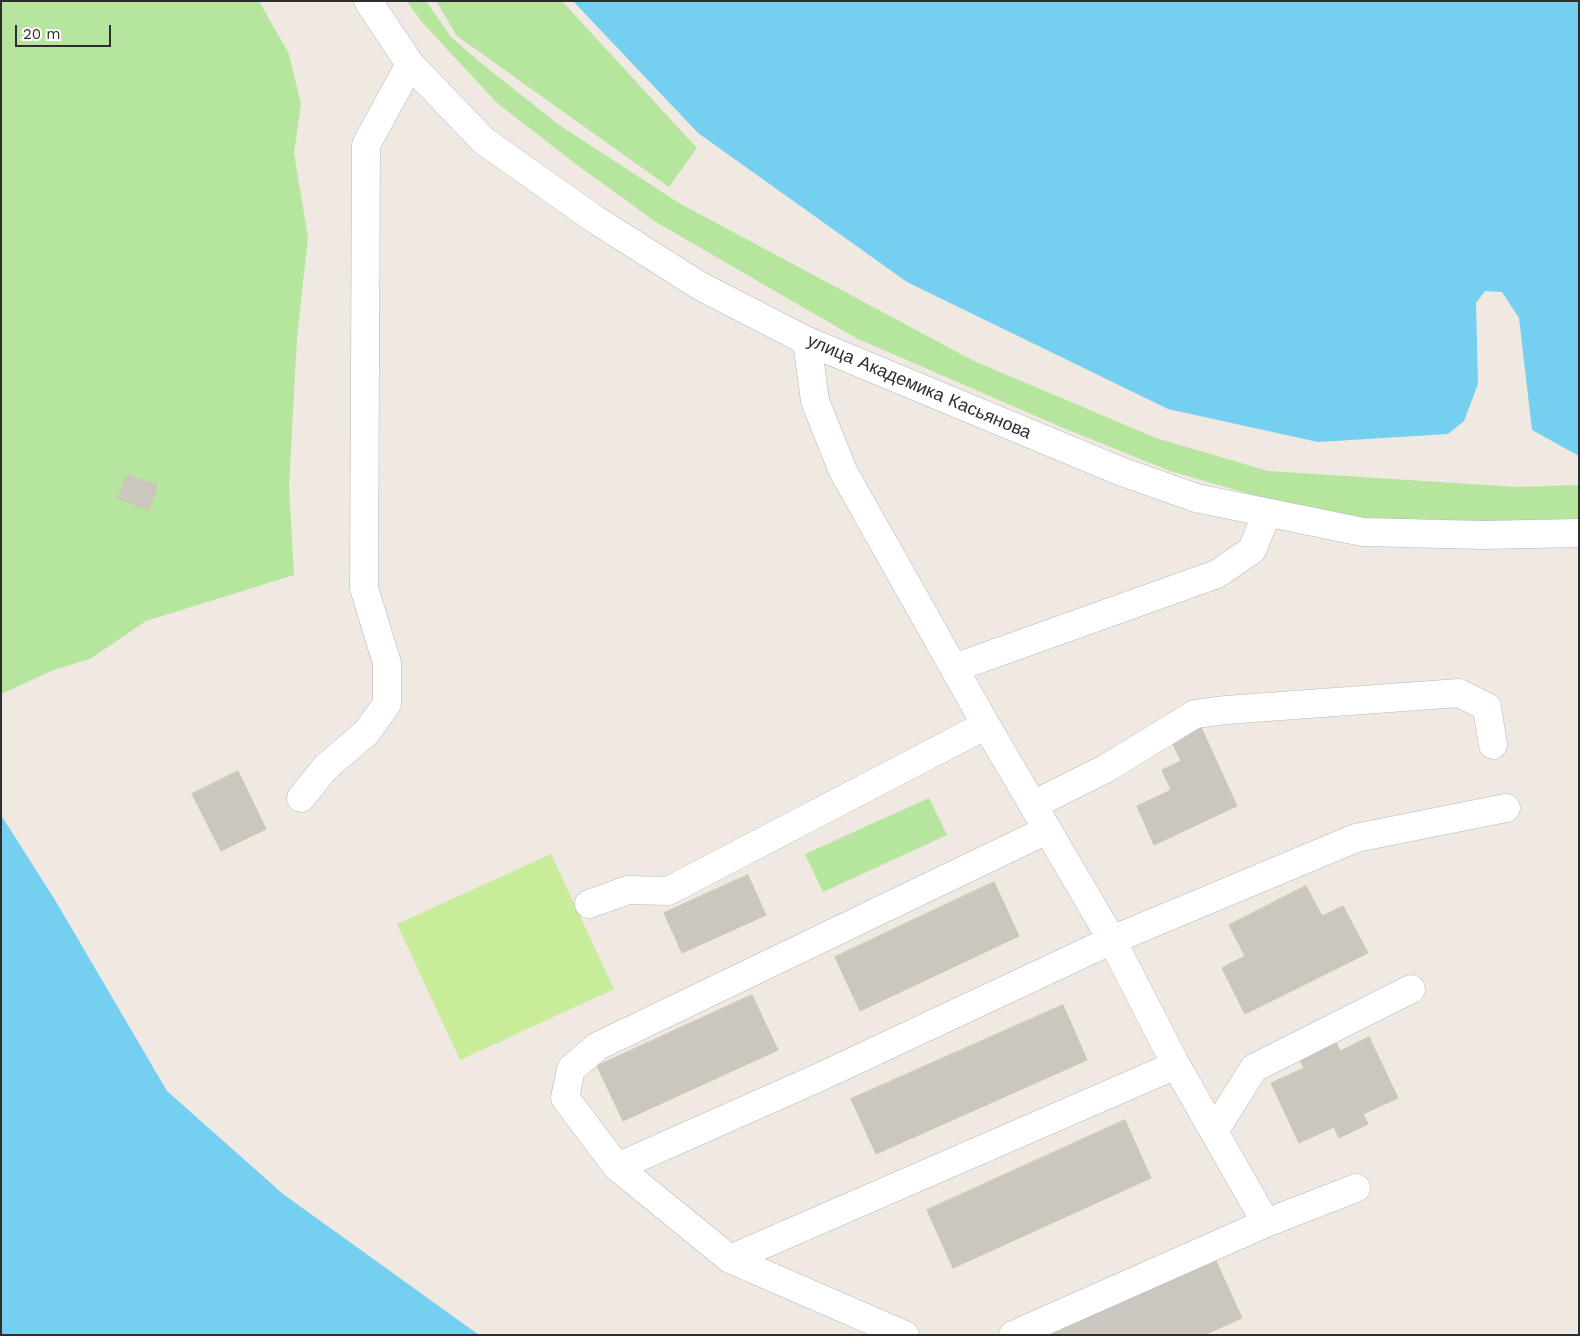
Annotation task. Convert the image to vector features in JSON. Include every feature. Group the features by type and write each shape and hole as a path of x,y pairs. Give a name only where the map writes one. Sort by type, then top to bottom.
{"street":[{"name":"улица Академика Касьянова","path":"368,1 410,64 484,141 596,220 700,286 807,341 1120,471 1196,498 1363,532 1483,535 1579,533"},
{"path":"301,798 326,767 366,733 387,704 387,663 364,588 366,145 410,64"},
{"path":"807,341 815,401 843,471 986,725 1112,940 1176,1064 1215,1130 1266,1224"},
{"path":"954,668 1217,574 1252,550 1267,513"},
{"path":"1033,805 1105,769 1195,714 1218,711 1459,693 1487,707 1493,746"},
{"path":"589,904 628,890 668,891 986,725"},
{"path":"617,1168 820,1077 1112,940 1356,838 1506,808"},
{"path":"905,1335 730,1259 617,1168 565,1098 571,1069 598,1046 1047,830"},
{"path":"1215,1130 1254,1068 1411,990"},
{"path":"730,1259 1176,1064"},
{"path":"1013,1335 1266,1224 1356,1188"}],"green space":[{"path":"1,1 259,1 289,54 301,104 294,153 308,237 297,338 289,486 294,575 146,621 90,659 56,669 1,694"},
{"path":"407,1 426,1 451,37 481,63 559,125 679,203 974,361 1156,438 1268,471 1517,487 1579,485 1579,522 1460,523 1362,518 1288,505 1170,471 1061,427 856,338 656,222 577,165 497,103 421,21"},
{"path":"436,1 562,1 697,148 669,187 457,36"},
{"path":"929,798 947,835 823,892 805,854"},
{"path":"551,854 614,989 460,1060 397,924"}],"water":[{"path":"573,1 1579,1 1579,456 1532,430 1519,318 1502,292 1485,291 1476,303 1478,384 1464,421 1448,434 1318,442 1168,409 907,282 698,133"},
{"path":"1,815 55,900 167,1091 283,1194 479,1335 1,1335"}],"building":[{"path":"127,475 157,485 149,510 118,499"},
{"path":"1200,725 1237,806 1154,845 1137,806 1171,790 1162,770 1181,761 1170,738"},
{"path":"238,771 266,829 221,851 192,794"},
{"path":"748,875 766,915 682,953 664,913"},
{"path":"994,882 1019,936 860,1011 835,957"},
{"path":"1306,886 1322,916 1343,906 1368,953 1245,1014 1222,968 1245,956 1229,925"},
{"path":"752,995 778,1050 623,1121 597,1066"},
{"path":"1063,1005 1087,1060 876,1154 851,1099"},
{"path":"1369,1037 1398,1098 1363,1114 1368,1124 1339,1138 1334,1127 1299,1143 1271,1083 1304,1068 1298,1056 1335,1040 1340,1051"},
{"path":"1125,1120 1151,1178 953,1268 927,1210"},
{"path":"1215,1259 1242,1318 1204,1335 1045,1335"}]}
